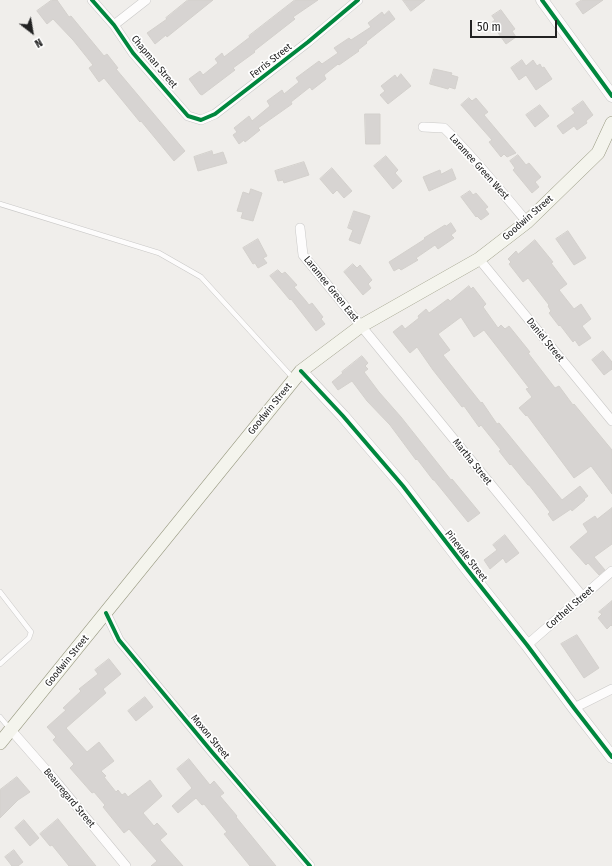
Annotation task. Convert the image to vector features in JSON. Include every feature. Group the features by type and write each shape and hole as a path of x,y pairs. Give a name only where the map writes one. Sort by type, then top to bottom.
{"main road":[{"name":"Goodwin Street","path":"0,743 298,375 361,326 479,259 527,222 598,153 612,123"}],"street":[{"name":"Chapman Street","path":"92,0 114,25 133,54 188,116"},
{"path":"114,25 146,0"},
{"name":"Ferris Street","path":"188,116 201,120 215,114 308,42 358,0"},
{"path":"542,0 612,96"},
{"name":"Laramee Green West","path":"423,127 444,128 486,173 527,222"},
{"name":"Laramee Green East","path":"300,228 303,255 361,326"},
{"name":"Daniel Street","path":"479,259 612,421"},
{"name":"Martha Street","path":"361,326 583,597"},
{"name":"Pinevale Street","path":"298,375 343,416 403,486 612,756"},
{"name":"Corthell Street","path":"527,645 612,571"},
{"name":"Moxon Street","path":"106,612 118,640 310,866"},
{"path":"574,708 612,689"},
{"name":"Beauregard Street","path":"11,730 126,866"}],"lane":[{"path":"0,204 159,252 201,277 298,375"},
{"path":"0,592 31,632 29,638 0,664"},
{"path":"0,717 11,730"}],"building":[{"path":"52,0 57,0 69,17 71,16 104,56 107,54 118,68 116,69 185,151 174,161 104,78 99,82 89,68 93,65 73,40 53,19 47,24 37,11"},
{"path":"188,0 213,0 167,37 166,35 155,44 147,33 167,19 166,18"},
{"path":"295,0 318,0 293,17 295,19 233,68 235,70 202,95 200,94 189,79 200,71 203,75 218,63 215,59 222,53 224,57"},
{"path":"403,0 425,0 411,11"},
{"path":"582,0 603,0 583,14 576,4"},
{"path":"501,10 515,29 512,31 516,37 506,44 491,23 495,20 492,16"},
{"path":"389,11 395,19 366,42 367,43 358,50 359,51 339,65 338,64 324,75 326,79 312,90 310,87 291,102 292,104 258,128 260,130 245,142 244,140 239,144 233,135 237,132 234,128 249,116 252,121 270,106 267,101 282,90 284,94 299,82 296,78 319,61 322,64 338,53 334,48 349,38 351,40 371,27 368,23 382,12 384,15"},
{"path":"522,60 526,66 533,60 537,66 540,64 542,68 544,67 552,79 536,90 526,75 519,80 511,68"},
{"path":"434,69 452,73 451,75 458,77 455,89 449,87 448,89 430,84"},
{"path":"401,74 411,86 388,104 380,95 385,91 381,86 395,75 397,78"},
{"path":"469,98 472,101 476,98 488,112 484,115 516,153 507,157 504,154 501,157 489,142 492,140 461,105"},
{"path":"583,101 593,115 586,121 587,123 577,130 574,126 563,134 557,126 575,113 572,109"},
{"path":"540,105 549,116 535,127 526,115"},
{"path":"365,114 380,114 380,144 366,144"},
{"path":"212,151 213,155 223,152 227,163 198,171 194,157"},
{"path":"518,155 526,165 529,163 541,177 535,182 539,187 532,193 513,170 515,168 510,161"},
{"path":"386,156 398,170 395,173 402,181 393,189 374,166"},
{"path":"304,162 309,175 284,183 283,180 278,181 275,171"},
{"path":"332,168 352,191 344,198 337,190 333,194 320,179"},
{"path":"452,169 456,179 429,191 423,177 440,170 441,174"},
{"path":"251,189 262,193 253,221 241,218 243,212 237,211 243,192 249,194"},
{"path":"470,191 473,195 476,193 488,207 485,209 489,214 481,220 477,216 476,217 461,197"},
{"path":"354,211 370,216 360,244 349,240 353,230 348,228"},
{"path":"451,223 456,231 451,235 454,238 438,249 435,245 416,258 418,260 401,270 399,268 394,271 389,262 425,239 424,238"},
{"path":"568,231 586,258 574,265 556,239"},
{"path":"258,239 267,256 263,258 267,263 258,268 255,263 253,264 243,248"},
{"path":"535,240 553,262 551,263 567,284 559,290 574,309 581,304 591,319 582,326 591,338 579,346 575,340 573,342 549,313 551,311 548,306 549,305 528,278 523,282 509,264 511,262 508,259 516,251 518,254"},
{"path":"353,264 357,268 360,265 372,280 368,284 371,288 363,295 344,272"},
{"path":"278,270 282,274 285,272 297,285 294,287 309,305 312,303 323,317 321,319 325,324 316,331 291,299 290,300 270,276"},
{"path":"469,286 471,289 473,287 486,304 483,307 498,328 501,325 505,329 509,326 530,352 528,353 555,388 559,386 573,405 574,404 612,450 612,494 591,466 574,478 527,415 526,416 519,408 532,397 526,389 529,388 484,330 474,337 461,317 438,334 450,350 443,355 481,403 482,402 497,424 499,423 562,500 580,486 588,496 572,511 571,509 553,521 548,514 550,512 529,485 511,464 510,465 499,451 501,450 481,425 479,427 464,406 462,407 417,347 410,353 393,332 402,325 405,329 419,318 418,316 426,309 429,313 448,299 450,301"},
{"path":"603,351 612,362 612,369 604,375 592,360"},
{"path":"362,356 368,363 365,366 368,369 364,372 379,392 480,513 468,522 417,459 416,460 390,425 367,401 352,381 338,390 332,382"},
{"path":"612,508 612,544 594,557 605,570 599,575 588,563 586,565 570,547 588,532 583,524 595,516 597,519"},
{"path":"505,535 519,553 506,563 503,558 490,569 484,560 497,550 493,545"},
{"path":"612,601 612,626 611,625 607,629 598,618 602,614 599,612"},
{"path":"577,635 599,668 584,678 561,644"},
{"path":"109,659 121,674 103,689 106,693 66,728 87,752 99,742 114,761 101,771 116,792 118,790 122,795 125,793 128,797 150,780 162,796 143,813 154,826 157,823 167,834 160,840 183,866 151,866 157,861 129,829 124,833 103,807 105,805 70,768 74,764 53,740 56,737 47,727 66,710 63,708 81,691 79,689 98,674 95,670"},
{"path":"145,697 153,707 136,721 128,711"},
{"path":"189,759 210,785 214,781 224,793 220,796 276,866 250,866 224,834 227,832 204,804 202,805 196,798 178,813 172,806 192,788 177,769"},
{"path":"17,777 30,792 18,800 0,818 0,790"},
{"path":"58,819 96,866 69,866 52,845 50,846 40,834"},
{"path":"24,820 39,838 30,846 15,828"},
{"path":"14,850 23,862 18,866 12,866 5,857"}],"cycle path":[{"path":"92,0 114,25 133,53 188,116 201,120 215,114 308,42 358,0"},
{"path":"542,0 612,96"},
{"path":"301,371 343,416 403,486 612,757"},
{"path":"106,613 119,640 212,752 310,866"}]}
